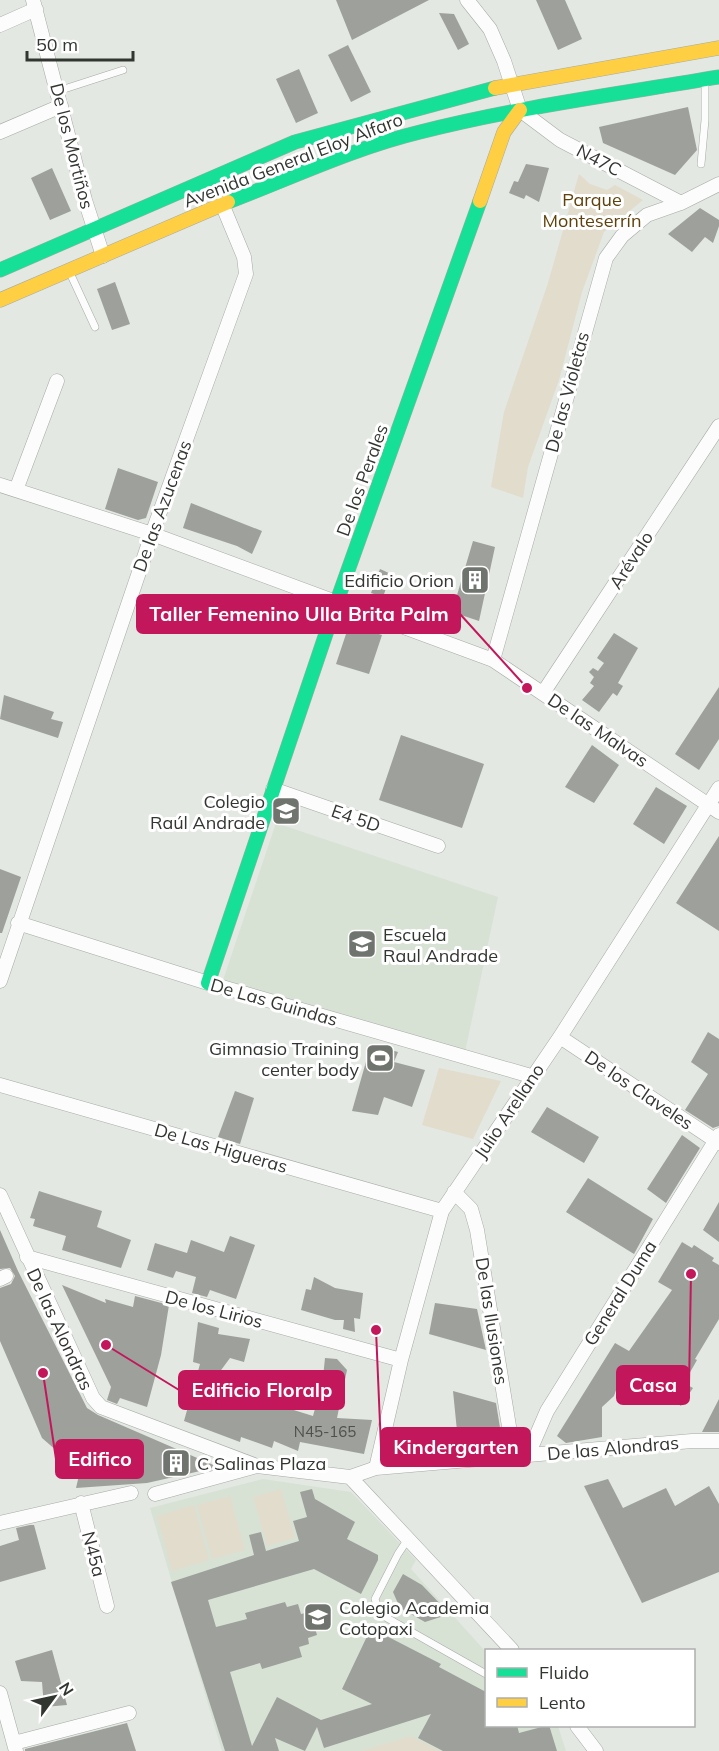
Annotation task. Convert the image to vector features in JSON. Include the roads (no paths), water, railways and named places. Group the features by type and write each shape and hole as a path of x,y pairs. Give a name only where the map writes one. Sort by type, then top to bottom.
{"main road":[{"name":"Avenida General Eloy Alfaro","path":"0,270 295,142 511,84 719,48"},
{"name":"Avenida General Eloy Alfaro","path":"0,300 222,204 368,148 418,132 520,110 719,76"},
{"name":"De los Perales","path":"207,983 337,601 504,132 520,110"}],"street":[{"path":"467,0 490,29 520,110"},
{"path":"0,25 34,5"},
{"name":"De los Mortiños","path":"34,5 103,256"},
{"path":"0,132 61,106"},
{"name":"N47C","path":"520,110 560,140 681,203"},
{"name":"De las Violetas","path":"493,660 606,258 622,236 647,214 681,203 719,184"},
{"name":"De las Azucenas","path":"0,981 152,534 246,274 244,257 222,204"},
{"path":"16,490 57,381"},
{"name":"Arévalo","path":"543,693 719,426"},
{"name":"De las Malvas","path":"0,485 152,534 493,660 714,808"},
{"name":"Julio Arellano","path":"376,1468 401,1360 442,1211 714,808 719,788"},
{"name":"E4 5D","path":"273,789 438,846"},
{"name":"De Las Guindas","path":"18,923 207,983 531,1076"},
{"name":"De los Claveles","path":"560,1037 718,1139"},
{"name":"De Las Higueras","path":"0,1085 442,1211"},
{"name":"General Duma","path":"521,1456 718,1139"},
{"name":"De las Ilusiones","path":"454,1192 471,1209 477,1230 521,1456"},
{"name":"De las Alondras","path":"0,1195 93,1398 101,1407 257,1466 350,1477 376,1468 692,1441 719,1441"},
{"name":"De los Lirios","path":"27,1257 401,1360"},
{"name":"De las Alondras","path":"155,1494 257,1466"},
{"path":"350,1477 511,1649"},
{"path":"0,1522 131,1493"},
{"name":"N45a","path":"81,1503 107,1606"},
{"path":"0,1693 15,1747 129,1713"},
{"path":"578,1727 596,1751"}],"lane":[{"path":"58,91 123,70"},
{"path":"701,164 705,120 705,79"},
{"path":"69,270 94,327"},
{"path":"408,1539 375,1599 381,1614 485,1673"}],"place":[{"name":"Edificio Orion","path":"475,580"},
{"name":"Taller Femenino Ulla Brita Palm","path":"527,688"},
{"name":"Colegio Raúl Andrade","path":"286,811"},
{"name":"Escuela Raul Andrade","path":"362,944"},
{"name":"Gimnasio Training center body","path":"380,1058"},
{"name":"Casa","path":"691,1274"},
{"name":"Kindergarten","path":"376,1330"},
{"name":"Edificio Floralp","path":"106,1345"},
{"name":"Edifico","path":"43,1373"},
{"name":"C Salinas Plaza","path":"176,1463"},
{"name":"Colegio Academia Cotopaxi","path":"318,1617"}],"park label":[{"name":"Parque Monteserrín","path":"592,209"}]}
